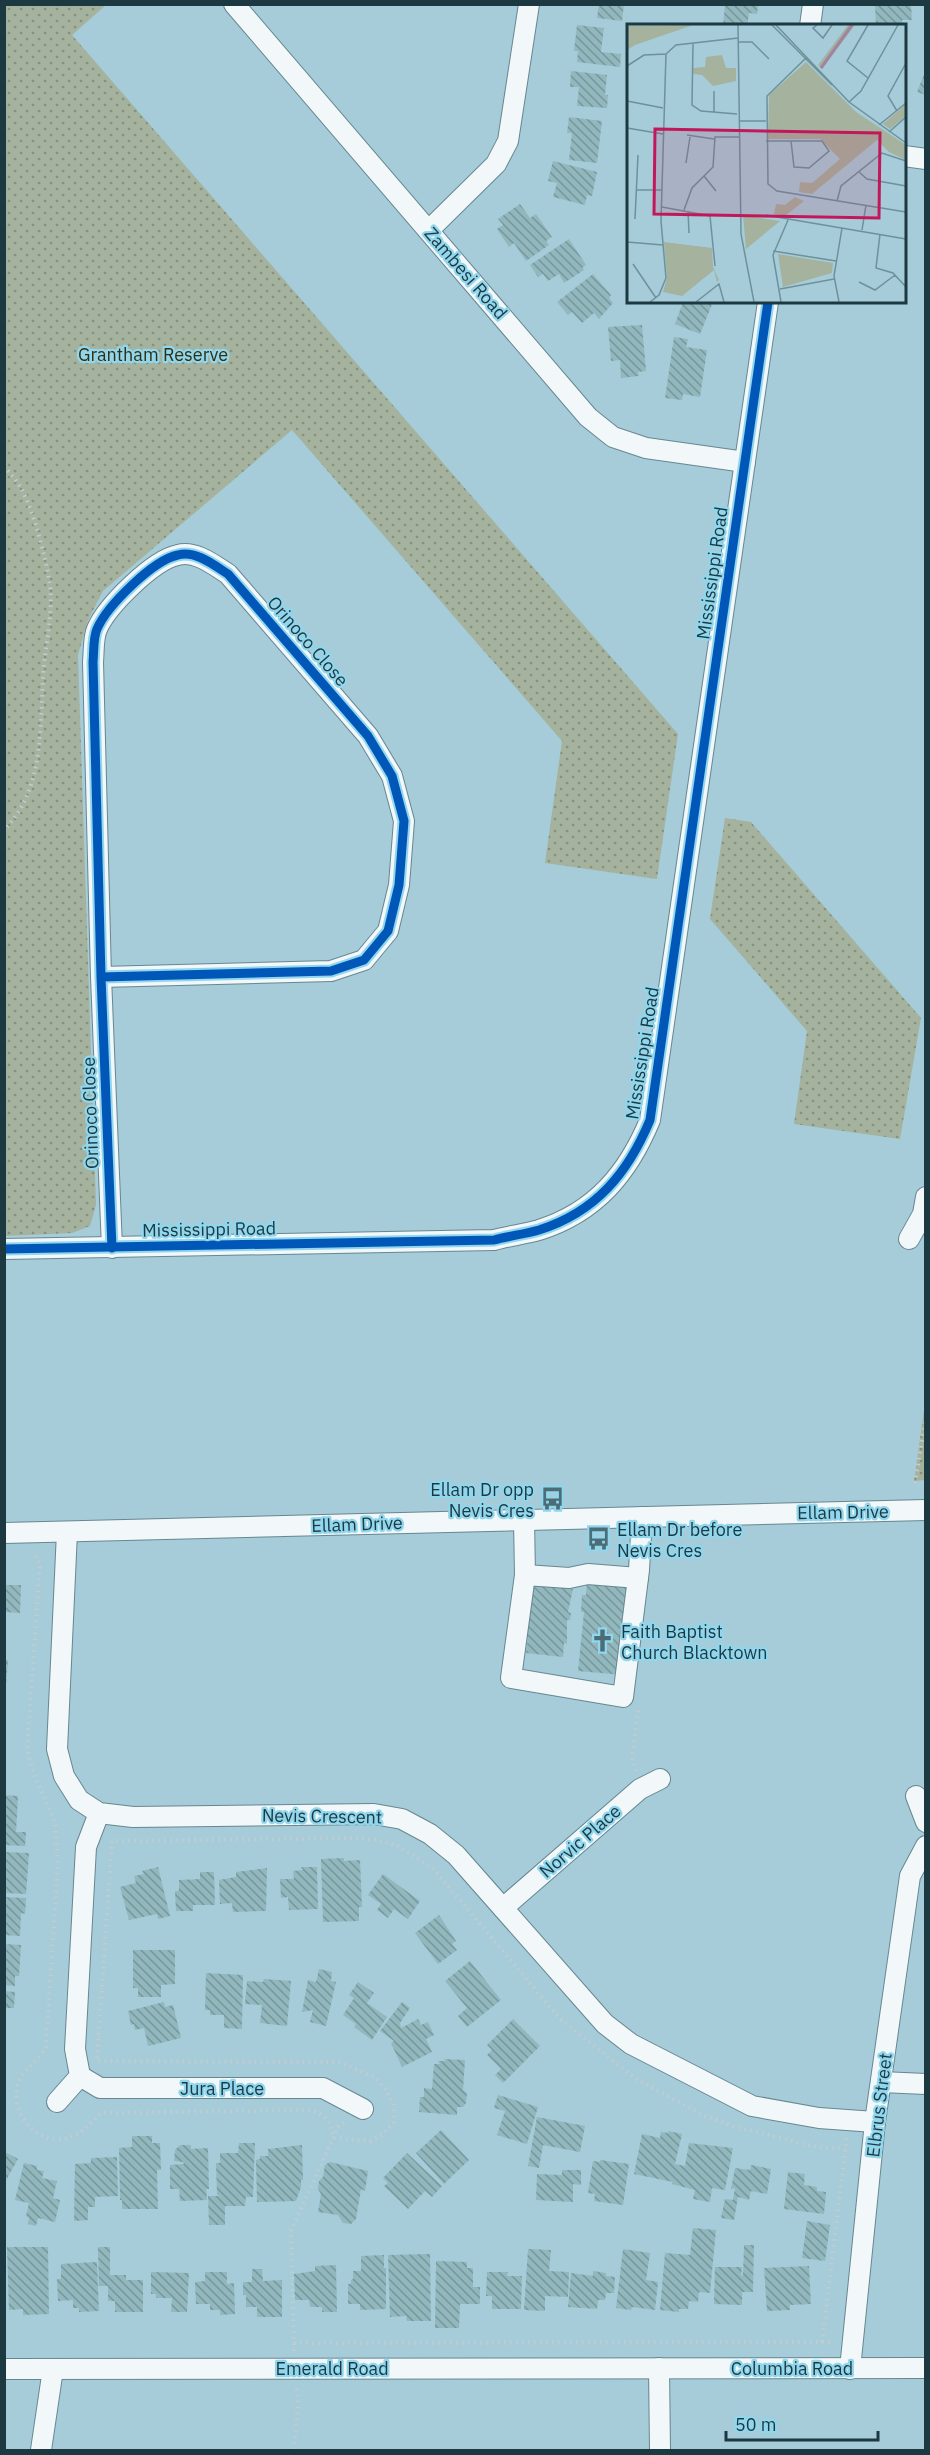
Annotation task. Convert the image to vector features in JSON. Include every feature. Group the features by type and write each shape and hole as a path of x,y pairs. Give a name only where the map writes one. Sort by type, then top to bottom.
{"street":[{"name":"Zambesi Road","path":"234,4 588,417 613,437 646,448 745,462"},
{"path":"429,230 496,164 508,141 529,4"},
{"path":"810,24 813,4"},
{"path":"906,156 926,159"},
{"name":"Mississippi Road","path":"4,1249 494,1240 540,1229 580,1212 616,1180 637,1150 650,1120 768,303"},
{"name":"Orinoco Close","path":"101,977 331,971 364,960 388,931 399,885 404,820 392,776 368,736 228,574 204,559 179,554 156,565 112,606 96,630 93,662 101,977 112,1248"},
{"path":"909,1239 923,1214 926,1197"},
{"name":"Ellam Drive","path":"4,1533 926,1510"},
{"path":"524,1520 525,1575 511,1678 623,1697 638,1578 642,1517"},
{"path":"57,2102 80,2076 75,2049 86,1847 99,1814 79,1800 64,1776 57,1749 67,1532"},
{"path":"525,1575 569,1578 588,1574 638,1578"},
{"name":"Norvic Place","path":"503,1908 640,1789 660,1779"},
{"path":"916,1796 926,1822"},
{"name":"Nevis Crescent","path":"99,1814 133,1816 346,1813 374,1814 402,1820 430,1834 456,1855 605,2024 631,2044 752,2106 819,2118 876,2122"},
{"name":"Elbrus Street","path":"850,2369 876,2122 910,1876 926,1846"},
{"name":"Jura Place","path":"80,2076 100,2088 323,2088 363,2109"},
{"path":"881,2082 926,2084"},
{"path":"659,2368 660,2451"},
{"name":"Columbia Road","path":"659,2368 926,2368"},
{"name":"Emerald Road","path":"4,2369 659,2368"},
{"path":"41,2451 53,2369"}],"path":[{"path":"4,466 22,489 50,581 41,693 41,746 29,787 15,819 4,830"},
{"path":"915,1483 926,1416"},
{"path":"35,1556 40,1565 27,1749 34,1774 55,1822 58,1863 46,2047 42,2056 26,2071 17,2087 17,2105 24,2121 35,2132 49,2139 63,2140 87,2128 102,2113 311,2110 326,2117 331,2124 333,2139"},
{"path":"333,2139 371,2141 383,2134 394,2122 394,2106 386,2089 374,2077 339,2061 97,2061 112,1841 356,1838 378,1840 398,1846 433,1868 560,2019 636,2079 703,2115 733,2126 817,2147 845,2149"},
{"path":"294,2451 298,2399 294,2368 291,2231 338,2127 363,2109"},
{"path":"822,2342 849,2120"},
{"path":"294,2343 853,2342"}],"green space":[{"name":"Grantham Reserve","path":"5,4 106,5 72,35 678,734 657,879 545,863 562,741 292,430 103,591 88,620 78,655 96,1205 90,1226 72,1233 5,1236"},
{"path":"725,818 751,822 921,1018 900,1139 794,1124 807,1031 710,919"},
{"path":"925,1403 925,1480 914,1481"}],"building":[{"path":"599,4 624,4 622,21 597,18"},
{"path":"725,4 758,4 757,14 749,13 747,24 723,24"},
{"path":"875,4 911,4 912,20 902,20 902,24 876,24"},
{"path":"577,25 604,28 601,52 621,54 620,67 577,62 578,51 574,51"},
{"path":"926,69 926,95 917,92"},
{"path":"571,71 607,75 605,95 608,95 607,108 577,106 579,87 570,87"},
{"path":"569,117 602,121 597,163 569,160 572,133 567,133"},
{"path":"553,161 597,172 592,196 587,195 585,205 553,197 557,183 548,181"},
{"path":"520,204 530,218 536,214 552,237 546,241 549,245 526,261 514,243 509,247 497,229 503,225 498,219"},
{"path":"569,239 586,265 582,268 584,270 564,283 559,274 548,281 543,274 538,277 530,265"},
{"path":"593,274 611,295 609,298 613,303 599,319 594,313 582,323 572,312 568,315 557,302"},
{"path":"683,303 713,303 700,334 675,324"},
{"path":"642,325 646,371 638,372 639,376 621,378 620,360 611,361 608,327"},
{"path":"674,337 688,339 686,347 707,350 700,397 683,394 682,400 665,398"},
{"name":"Faith Baptist Church Blacktown","path":"587,1579 631,1583 623,1675 578,1671 584,1612 581,1612 582,1595 586,1595"},
{"path":"530,1584 573,1589 568,1612 571,1613 570,1620 567,1620 567,1644 564,1643 563,1657 526,1653 528,1637 524,1637"},
{"path":"4,1585 21,1585 20,1613 4,1612"},
{"path":"4,1660 8,1660 6,1686 4,1686"},
{"path":"4,1795 18,1796 16,1832 26,1832 25,1846 4,1845"},
{"path":"4,1852 29,1853 26,1894 4,1893"},
{"path":"344,1858 344,1861 360,1860 362,1907 359,1907 359,1921 323,1922 321,1859"},
{"path":"158,1867 170,1916 158,1919 157,1914 129,1920 120,1887 136,1883 134,1876 144,1874 142,1871"},
{"path":"301,1867 317,1867 318,1909 289,1910 288,1897 281,1898 280,1879 294,1879 293,1871 303,1870"},
{"path":"267,1868 266,1911 233,1912 232,1903 220,1904 219,1880 236,1877 236,1872"},
{"path":"200,1872 214,1872 215,1905 193,1905 193,1911 176,1911 175,1891 179,1891 179,1880 200,1879"},
{"path":"383,1874 420,1901 408,1919 394,1909 388,1918 377,1910 381,1904 368,1895"},
{"path":"4,1897 26,1898 25,1914 21,1913 20,1936 4,1935"},
{"path":"439,1915 456,1941 452,1944 457,1950 438,1964 415,1933"},
{"path":"4,1944 21,1945 19,1976 15,1976 15,1986 4,1985"},
{"path":"133,1950 175,1950 175,1984 161,1985 161,1997 138,1997 138,1988 133,1988"},
{"path":"470,1961 501,2000 467,2027 458,2016 467,2008 445,1981"},
{"path":"319,1969 332,1972 331,1981 336,1982 326,2026 310,2022 313,2010 302,2012 308,1980 316,1982"},
{"path":"206,1973 243,1975 242,2029 224,2028 224,2015 210,2015 210,2010 205,2010"},
{"path":"264,1979 291,1981 287,2026 260,2023 262,2005 245,2004 247,1981 263,1982"},
{"path":"358,1982 374,1993 367,2003 387,2017 372,2040 354,2027 356,2024 343,2015 354,1998 349,1995"},
{"path":"4,1991 15,1992 14,2008 4,2008"},
{"path":"164,2002 165,2007 173,2005 181,2038 148,2046 144,2028 135,2030 134,2024 131,2025 128,2011"},
{"path":"402,2002 410,2008 400,2023 401,2028 418,2019 421,2025 428,2022 434,2035 426,2039 432,2052 402,2067 391,2043 394,2041 380,2031"},
{"path":"513,2019 540,2046 503,2083 495,2075 501,2069 487,2055 492,2050 487,2045"},
{"path":"444,2059 465,2060 463,2090 467,2093 466,2103 463,2107 457,2107 457,2115 419,2112 420,2097 424,2097 424,2088 432,2089 434,2064 440,2064 438,2061 445,2061"},
{"path":"498,2095 538,2107 527,2144 497,2135 505,2111 494,2108"},
{"path":"537,2117 585,2126 580,2152 543,2145 539,2168 528,2166"},
{"path":"441,2130 469,2160 444,2184 416,2153"},
{"path":"668,2131 682,2134 675,2164 685,2166 689,2143 733,2148 725,2190 712,2188 710,2202 693,2199 695,2190 672,2184 673,2182 634,2174 642,2134 660,2138 661,2132 668,2133"},
{"path":"132,2136 152,2136 152,2143 160,2143 161,2170 157,2170 158,2209 122,2209 119,2148 132,2147"},
{"path":"239,2143 255,2143 253,2197 246,2197 245,2206 225,2206 225,2225 209,2225 208,2196 221,2196 217,2195 216,2163 220,2163 220,2153 238,2153"},
{"path":"180,2145 191,2145 191,2149 208,2148 207,2200 180,2201 179,2189 170,2189 170,2165 184,2164 174,2161 175,2150"},
{"path":"302,2145 303,2180 301,2180 296,2201 257,2202 256,2160 260,2159 260,2156 268,2156 268,2149"},
{"path":"7,2153 18,2159 4,2184 4,2155"},
{"path":"407,2153 442,2186 432,2197 425,2191 408,2209 384,2186 388,2183 383,2178"},
{"path":"117,2157 118,2196 95,2197 95,2207 88,2207 88,2220 74,2221 75,2164 91,2163 91,2158"},
{"path":"600,2160 629,2164 623,2205 594,2201 595,2194 588,2193 593,2161 600,2162"},
{"path":"330,2162 368,2171 365,2191 361,2189 356,2219 351,2224 343,2223 338,2215 318,2212 321,2194 318,2189 319,2181 323,2177 325,2165"},
{"path":"24,2163 37,2166 37,2170 44,2171 42,2178 57,2181 53,2198 60,2200 55,2222 38,2218 36,2226 28,2224 29,2218 26,2216 29,2203 15,2200"},
{"path":"751,2165 771,2169 767,2194 751,2191 749,2200 738,2197 734,2220 721,2218 725,2199 733,2200 735,2188 731,2189 735,2168 750,2170"},
{"path":"562,2170 581,2170 581,2185 573,2184 573,2202 536,2200 537,2174 562,2175"},
{"path":"788,2172 805,2174 804,2185 817,2187 817,2191 826,2192 824,2214 784,2209"},
{"path":"807,2221 830,2225 825,2261 802,2258"},
{"path":"693,2228 716,2230 710,2293 699,2292 698,2302 689,2301 688,2309 679,2309 679,2312 660,2310 665,2253 690,2255"},
{"path":"744,2245 754,2245 753,2292 742,2292 742,2305 714,2304 715,2267 742,2267 741,2276 743,2275"},
{"path":"7,2247 48,2247 49,2314 23,2315 23,2309 9,2310"},
{"path":"98,2247 110,2247 110,2275 126,2275 126,2280 143,2280 143,2312 115,2312 115,2301 108,2301 108,2286 99,2286"},
{"path":"528,2249 551,2250 549,2271 569,2272 568,2297 545,2296 545,2311 524,2310"},
{"path":"623,2249 650,2253 646,2280 658,2282 655,2310 632,2307 631,2310 616,2308"},
{"path":"430,2254 431,2321 407,2321 406,2316 390,2317 388,2255"},
{"path":"384,2255 386,2309 360,2310 360,2304 348,2304 348,2284 351,2284 353,2279 353,2271 361,2271 361,2256"},
{"path":"436,2261 467,2262 467,2268 473,2268 473,2287 480,2287 480,2304 460,2304 459,2328 435,2328"},
{"path":"97,2262 99,2311 79,2312 79,2308 73,2308 73,2300 58,2301 57,2279 61,2279 61,2264"},
{"path":"336,2265 337,2312 322,2312 322,2307 310,2307 309,2300 295,2300 294,2274 315,2271 315,2266"},
{"path":"809,2266 811,2304 790,2305 790,2310 767,2311 764,2268"},
{"path":"252,2269 262,2269 263,2281 282,2280 282,2317 257,2317 257,2307 246,2307 243,2282 252,2282"},
{"path":"593,2271 615,2277 614,2293 606,2293 605,2300 598,2300 597,2309 568,2307 571,2273 593,2276"},
{"path":"151,2272 189,2273 187,2312 171,2312 172,2298 156,2298 156,2294 151,2294"},
{"path":"205,2272 227,2272 227,2284 234,2283 235,2314 220,2315 220,2310 210,2310 210,2304 196,2304 195,2282 205,2281"},
{"path":"487,2272 508,2272 507,2276 522,2276 521,2309 492,2309 492,2296 486,2296"}],"cycle path":[{"path":"4,1249 494,1240 539,1230 559,1222 577,1213 608,1188 631,1157 650,1120 768,303"},
{"path":"101,977 331,971 364,960 388,931 399,885 404,821 392,776 368,736 228,574 198,556 178,555 156,565 110,608 97,629 94,641 101,977 112,1248"}],"place":[{"name":"Ellam Dr opp Nevis Cres","path":"552,1499"},
{"name":"Ellam Dr before Nevis Cres","path":"599,1539"},
{"name":"Faith Baptist Church Blacktown","path":"603,1641"}]}
